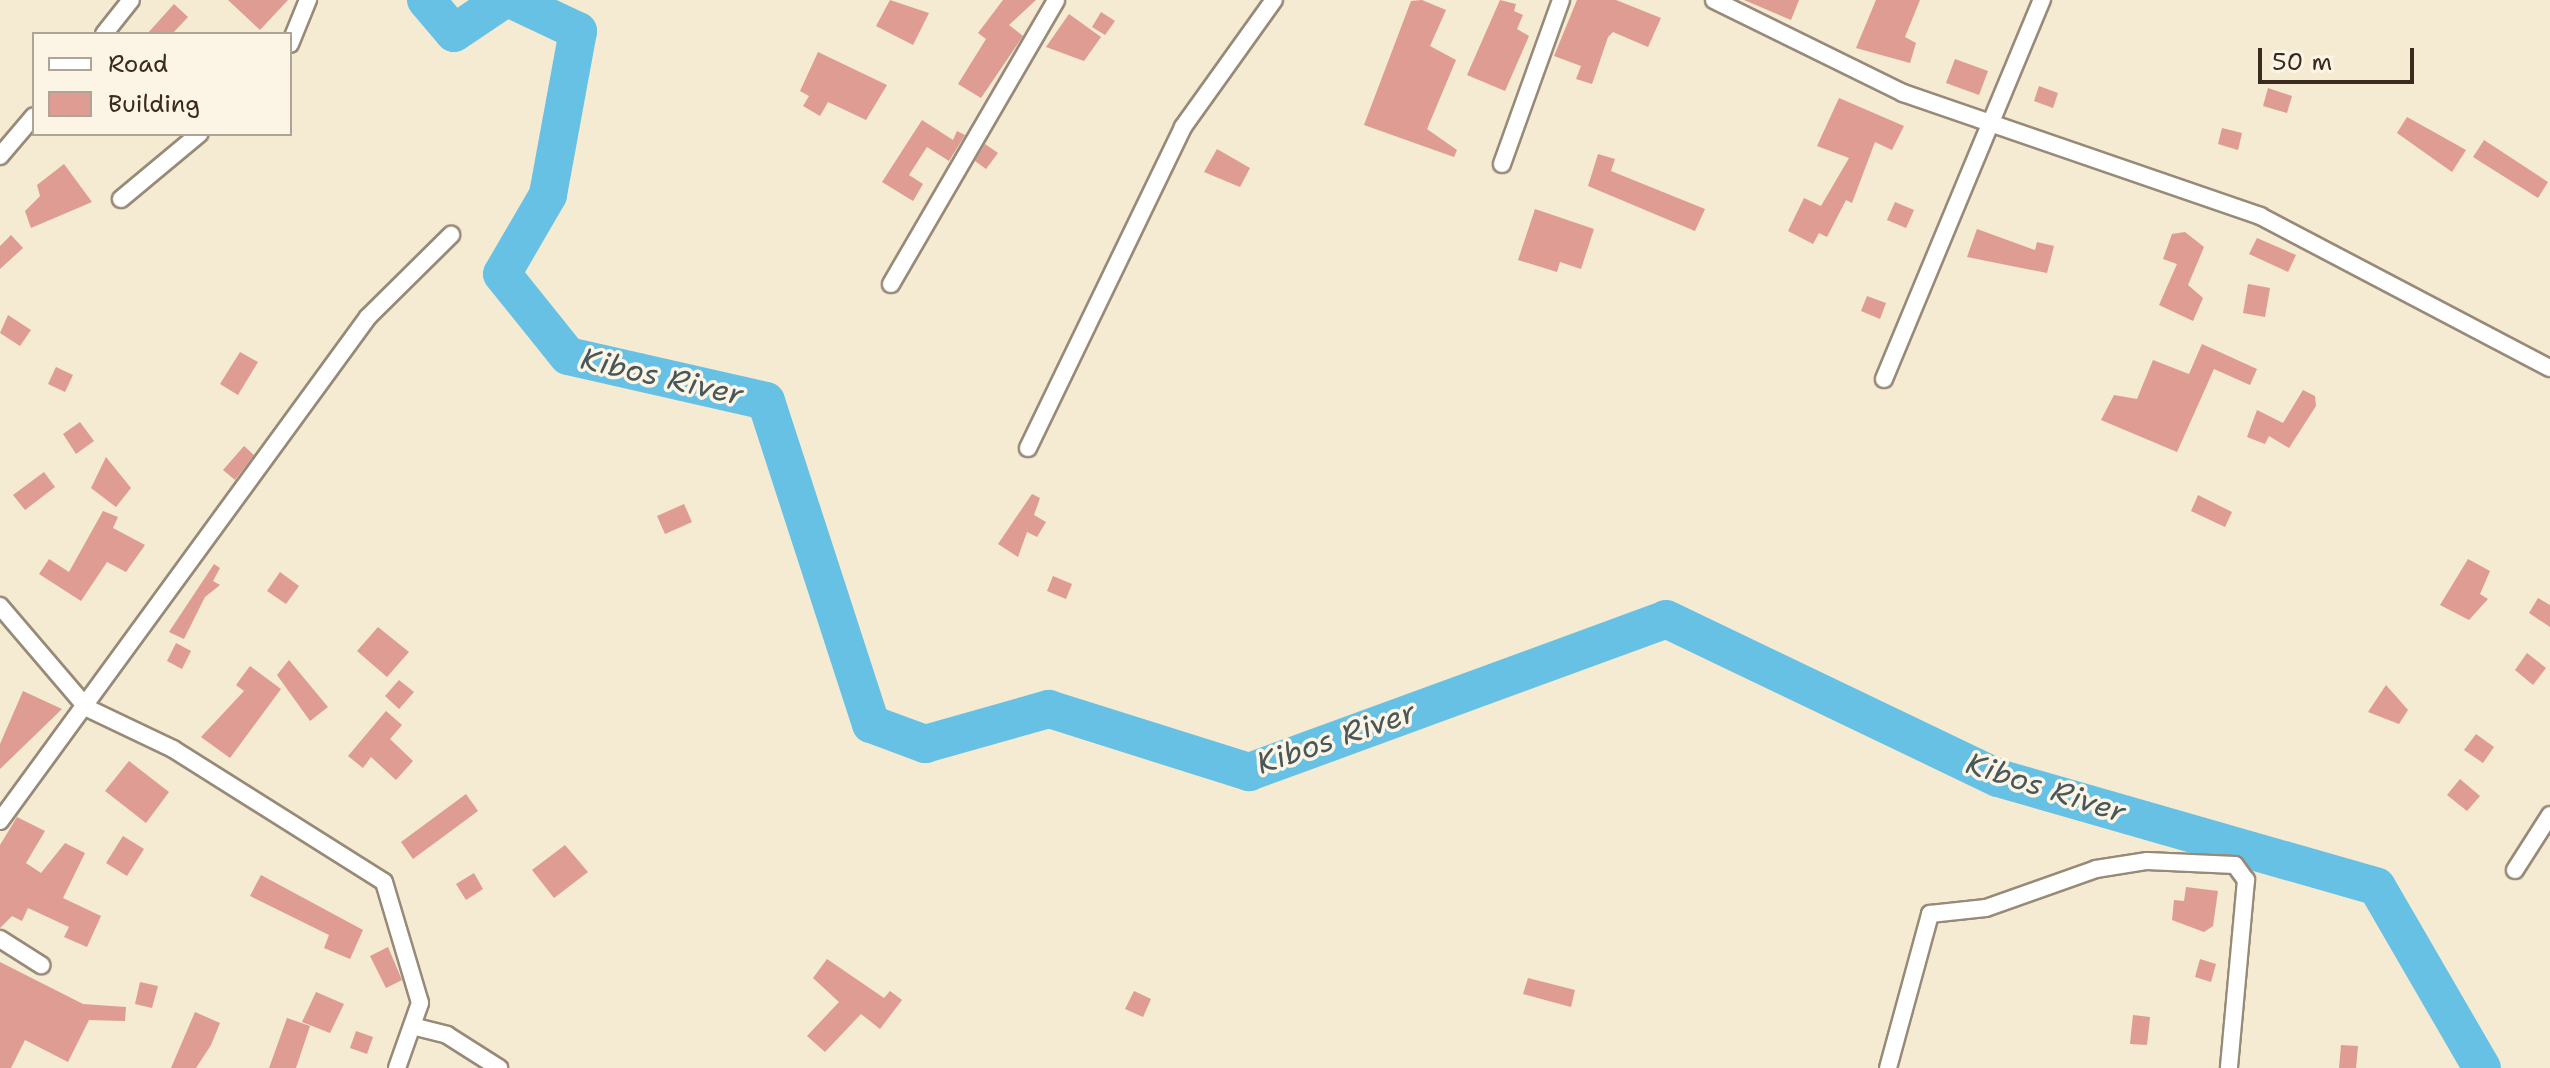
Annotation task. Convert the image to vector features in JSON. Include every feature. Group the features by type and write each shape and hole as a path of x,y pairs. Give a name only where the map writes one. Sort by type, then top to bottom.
{"street":[{"path":"106,32 131,0"},
{"path":"292,39 308,0"},
{"path":"891,284 1056,0"},
{"path":"1028,448 1183,127 1274,0"},
{"path":"1502,164 1561,0"},
{"path":"1714,0 1903,93 2260,216 2550,368"},
{"path":"1884,379 2042,0"},
{"path":"0,156 32,118"},
{"path":"121,199 197,136"},
{"path":"0,821 87,708 368,317 451,235"},
{"path":"0,606 87,708 183,755 384,882 416,978 416,1027 397,1068"},
{"path":"2515,870 2550,815"},
{"path":"1888,1068 1930,914 1986,908 2096,869 2147,861 2235,865 2246,880 2229,1068"},
{"path":"0,939 41,965"},
{"path":"416,1027 447,1035 499,1068"}],"building":[{"path":"228,0 288,0 260,30"},
{"path":"890,0 929,13 913,45 876,26"},
{"path":"1003,0 1036,0 1009,25 1023,36 981,98 958,84 986,39 978,33"},
{"path":"1422,0 1446,10 1430,46 1456,60 1427,129 1457,150 1454,157 1364,125 1411,1"},
{"path":"1500,0 1516,4 1514,11 1523,15 1517,29 1529,36 1505,91 1467,75"},
{"path":"1577,0 1616,0 1661,18 1648,47 1613,32 1608,37 1592,84 1576,79 1581,66 1554,56"},
{"path":"1744,0 1799,0 1791,20"},
{"path":"1876,0 1920,0 1905,37 1916,43 1910,63 1856,48"},
{"path":"174,4 188,17 174,32 149,32"},
{"path":"1101,12 1115,21 1105,35 1092,27"},
{"path":"1069,14 1101,37 1084,61 1046,47"},
{"path":"818,52 887,85 866,120 828,102 820,116 803,106 809,96 800,91"},
{"path":"1955,59 1988,71 1979,95 1946,83"},
{"path":"2039,86 2058,93 2053,108 2034,101"},
{"path":"2268,88 2292,96 2287,113 2263,106"},
{"path":"1839,98 1904,126 1892,150 1875,142 1852,203 1846,200 1827,237 1819,233 1813,244 1788,231 1804,198 1821,206 1849,158 1817,146"},
{"path":"2407,117 2466,150 2452,172 2397,133"},
{"path":"922,120 953,140 957,131 965,135 949,161 927,147 909,175 923,184 913,201 882,182"},
{"path":"2222,128 2242,133 2238,150 2218,144"},
{"path":"2484,140 2548,182 2538,198 2473,157"},
{"path":"985,144 998,153 986,169 975,161"},
{"path":"1217,149 1250,168 1240,187 1204,172"},
{"path":"1598,154 1615,159 1611,171 1705,209 1695,231 1588,186"},
{"path":"64,164 92,202 31,228 25,211 40,196 37,185"},
{"path":"1895,202 1914,210 1906,228 1887,220"},
{"path":"1535,209 1594,229 1581,269 1560,262 1557,272 1518,260"},
{"path":"1977,229 2035,250 2037,242 2054,246 2047,273 1967,257"},
{"path":"2185,232 2204,247 2188,285 2203,298 2193,321 2159,305 2177,264 2163,259 2172,234"},
{"path":"11,235 23,248 0,269 0,246"},
{"path":"2257,238 2296,255 2288,272 2249,254"},
{"path":"2248,284 2270,288 2265,317 2243,313"},
{"path":"1867,296 1886,303 1880,319 1861,311"},
{"path":"8,315 31,330 20,346 0,333"},
{"path":"2202,344 2257,369 2250,385 2214,369 2177,452 2101,420 2114,395 2137,399 2153,360 2189,374"},
{"path":"240,352 258,362 238,395 220,384"},
{"path":"56,367 73,375 65,392 48,384"},
{"path":"2303,390 2315,396 2316,406 2289,448 2269,436 2265,444 2247,437 2257,410 2283,423"},
{"path":"80,422 94,441 76,454 63,434"},
{"path":"244,446 254,455 235,480 223,470"},
{"path":"106,457 131,488 116,507 91,488"},
{"path":"44,472 55,487 25,510 13,495"},
{"path":"1032,494 1040,498 1034,515 1046,522 1037,537 1027,532 1018,557 998,544"},
{"path":"2198,495 2232,512 2225,527 2191,511"},
{"path":"684,504 692,522 665,534 657,516"},
{"path":"103,511 118,517 113,528 145,545 126,572 107,562 81,601 39,574 49,559 69,572"},
{"path":"2468,559 2490,571 2480,594 2488,599 2469,620 2440,605"},
{"path":"214,564 220,568 213,581 220,585 205,597 184,639 169,632"},
{"path":"280,572 299,586 286,604 267,591"},
{"path":"1053,576 1072,584 1066,599 1047,591"},
{"path":"2538,598 2550,605 2550,627 2529,613"},
{"path":"378,627 409,652 387,677 357,651"},
{"path":"176,643 191,651 182,669 167,661"},
{"path":"2527,653 2546,668 2533,685 2515,670"},
{"path":"289,660 328,707 310,721 277,675"},
{"path":"250,666 281,689 230,758 201,737 244,691 236,685"},
{"path":"399,680 414,692 399,709 385,696"},
{"path":"2386,685 2408,710 2399,724 2368,712"},
{"path":"23,691 62,709 0,769 0,744"},
{"path":"386,711 402,725 390,739 413,761 396,780 371,757 363,768 348,756"},
{"path":"2476,734 2494,747 2483,763 2464,750"},
{"path":"129,761 169,792 146,823 105,791"},
{"path":"2460,779 2480,796 2467,811 2447,795"},
{"path":"466,794 478,811 413,859 401,842"},
{"path":"17,817 45,831 26,863 41,873 65,843 85,853 63,898 101,916 87,947 64,937 69,927 28,908 22,921 12,916 0,928 0,845"},
{"path":"123,836 144,849 127,876 106,863"},
{"path":"565,845 588,872 554,898 532,870"},
{"path":"474,873 483,889 466,900 456,884"},
{"path":"261,875 363,930 350,959 324,948 329,935 250,896"},
{"path":"2186,887 2218,891 2213,926 2204,932 2172,920 2174,900 2184,901"},
{"path":"388,947 402,980 386,988 370,956"},
{"path":"827,959 884,998 890,991 902,1000 880,1029 861,1014 825,1052 807,1036 839,1002 813,978"},
{"path":"2200,959 2216,964 2211,982 2195,977"},
{"path":"0,962 83,1004 126,1007 125,1021 89,1020 68,1062 25,1040 11,1068 0,1068"},
{"path":"1528,978 1575,990 1571,1007 1523,994"},
{"path":"140,982 158,986 152,1008 135,1004"},
{"path":"1134,991 1151,999 1143,1017 1125,1009"},
{"path":"316,992 344,1004 330,1033 302,1022"},
{"path":"195,1012 220,1023 211,1045 196,1068 171,1068"},
{"path":"2133,1015 2150,1017 2147,1045 2130,1044"},
{"path":"287,1018 310,1026 296,1068 269,1068"},
{"path":"356,1031 373,1037 367,1054 350,1048"},
{"path":"2341,1045 2358,1046 2356,1068 2339,1068"}],"waterway":[{"name":"Kibos River","path":"426,0 454,33 503,0"},
{"name":"Kibos River","path":"512,0 578,31 548,195 502,274 568,356 766,401 871,724 925,744 1049,709 1249,772 1666,619 1998,778 2377,887 2482,1068"}]}
